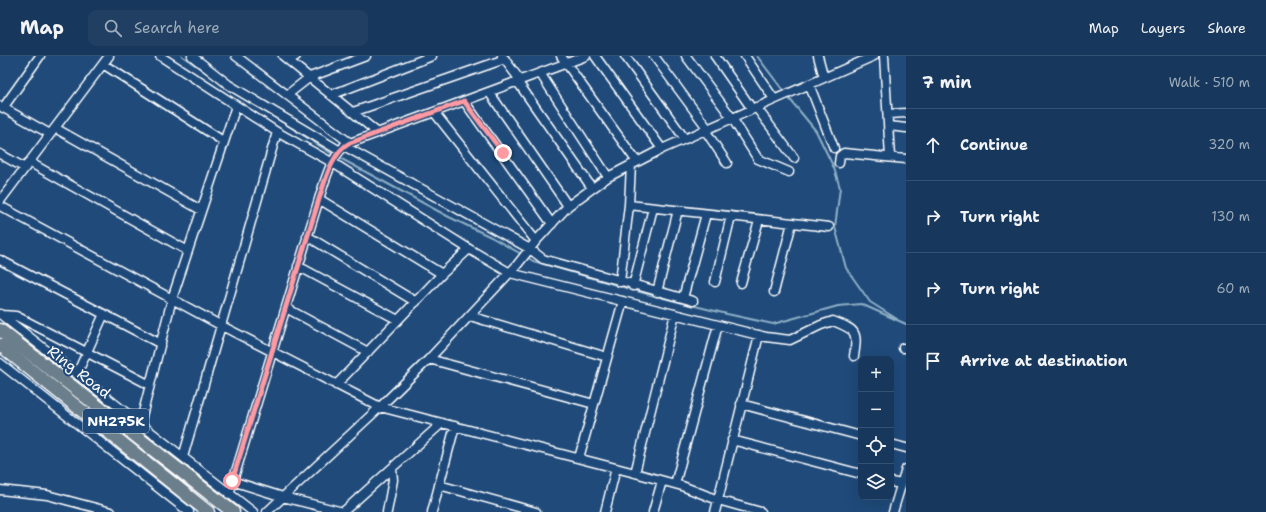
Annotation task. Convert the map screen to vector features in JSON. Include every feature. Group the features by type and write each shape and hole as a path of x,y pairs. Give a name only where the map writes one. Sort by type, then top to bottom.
{"highway":[{"name":"Ring Road","path":"0,330 233,512"},
{"name":"Ring Road","path":"0,345 208,512"}],"street":[{"path":"40,56 1,107 52,131 201,210"},
{"path":"0,201 109,56"},
{"path":"160,56 277,132 340,153"},
{"path":"192,56 229,85 340,153 542,259 633,286 693,301"},
{"path":"236,56 287,95 340,153 469,249 510,273 759,335 790,340 833,321 854,332 857,337 854,356"},
{"path":"287,95 310,77 366,56"},
{"path":"331,94 432,56"},
{"path":"561,56 634,163 620,282"},
{"path":"229,494 319,199 340,153 378,133 586,56"},
{"path":"595,56 662,148"},
{"path":"625,56 685,139"},
{"path":"654,56 707,130 727,163"},
{"path":"686,56 732,118 758,158 789,172"},
{"path":"715,56 794,158"},
{"path":"745,56 776,98"},
{"path":"818,56 824,78"},
{"path":"267,512 380,407 429,359 510,273 536,241 568,206 608,177 662,148 707,130 776,98 874,56"},
{"path":"884,56 890,157"},
{"path":"290,57 310,77 378,133"},
{"path":"352,112 504,57 592,188"},
{"path":"103,64 223,141"},
{"path":"540,73 608,177"},
{"path":"810,84 834,148"},
{"path":"489,92 568,206"},
{"path":"464,101 552,224"},
{"path":"140,424 172,299 223,141 236,106"},
{"path":"434,112 536,241"},
{"path":"888,114 906,112"},
{"path":"889,126 906,128"},
{"path":"183,457 277,132"},
{"path":"839,163 840,156 844,152 906,159"},
{"path":"0,154 27,165 188,251"},
{"path":"319,199 442,274"},
{"path":"629,205 829,227"},
{"path":"0,206 222,326 380,407 675,484 718,500 761,512"},
{"path":"633,286 653,208"},
{"path":"657,292 678,210"},
{"path":"683,298 706,214"},
{"path":"715,282 731,216"},
{"path":"740,283 759,220"},
{"path":"774,292 792,223"},
{"path":"307,236 416,302"},
{"path":"336,385 442,274 469,249"},
{"path":"0,260 161,344"},
{"path":"298,266 398,320"},
{"path":"579,458 623,300"},
{"path":"286,308 368,352"},
{"path":"1,314 16,316 150,386"},
{"path":"1,314 253,512"},
{"path":"77,374 104,314"},
{"path":"635,473 675,314"},
{"path":"470,316 607,357"},
{"path":"675,484 718,325"},
{"path":"715,512 759,335"},
{"path":"429,359 594,404"},
{"path":"0,363 189,512"},
{"path":"741,404 858,435"},
{"path":"232,481 283,497 343,512 442,423"},
{"path":"432,512 455,426"},
{"path":"732,440 858,473"},
{"path":"894,445 906,448"},
{"path":"604,512 616,468"},
{"path":"387,512 393,480 392,469"},
{"path":"893,512 906,469"},
{"path":"653,512 662,481"},
{"path":"894,483 901,484"},
{"path":"439,485 536,512"},
{"path":"0,490 47,495 111,512"}],"waterway":[{"path":"182,56 208,74"},
{"path":"757,56 785,93"},
{"path":"788,97 816,131 834,168 840,188 835,227 846,268 870,302 897,319"},
{"path":"257,106 334,155"},
{"path":"338,157 523,255"},
{"path":"527,257 533,261 647,294 773,324 838,306 861,304 906,324"}],"route":[{"path":"232,481 319,199 333,163 344,146 464,101 503,153"}]}
